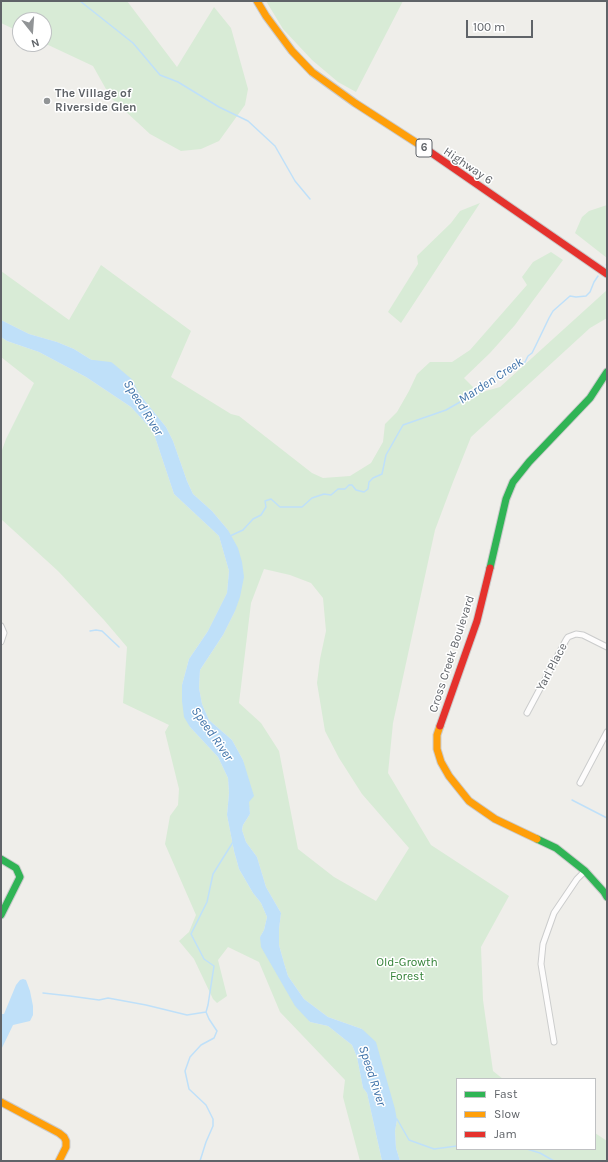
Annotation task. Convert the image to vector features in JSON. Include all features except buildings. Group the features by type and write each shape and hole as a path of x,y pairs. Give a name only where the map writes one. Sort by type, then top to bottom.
{"street":[{"name":"Highway 6","path":"257,1 266,16 292,51 312,72 355,103 607,274"},
{"name":"Cross Creek Boulevard","path":"607,372 590,398 529,462 513,482 506,499 477,621 437,735 437,749 441,762 449,776 469,801 495,820 556,848 585,871 607,897"},
{"path":"1,626 4,633 1,642"},
{"name":"Yarl Place","path":"527,713 568,637 576,634 583,635 607,647"},
{"path":"580,783 607,732"},
{"path":"1,859 16,868 20,880 1,915"},
{"path":"554,1042 541,964 543,944 554,912 577,879 585,871"},
{"path":"1,1102 64,1137 66,1147 59,1161"}],"green space":[{"path":"1,1 127,1 177,67 214,7 231,28 248,89 245,105 219,141 201,149 181,151 150,134 111,98 93,66 52,47 52,12 12,12 12,28 1,23"},
{"path":"266,1 403,1 356,92 338,82 312,60 283,29"},
{"path":"480,203 401,323 388,312 418,264 417,256 451,223 460,211"},
{"path":"607,205 607,258 575,233 582,217 589,211"},
{"name":"Old-Growth Forest","path":"551,252 563,260 515,325 490,353 464,378 479,393 500,387 607,290 607,318 590,328 471,437 435,530 393,723 388,773 431,845 509,896 481,947 483,1000 493,1071 502,1078 456,1078 456,1150 596,1150 596,1134 607,1141 607,1161 400,1161 396,1148 395,1131 397,1120 362,1029 328,1017 304,999 288,976 279,945 281,913 266,887 257,857 246,842 242,830 243,825 250,814 243,760 232,740 209,720 202,704 199,688 200,670 223,635 235,611 228,530 212,511 193,494 173,441 166,427 141,396 118,373 74,349 57,342 29,334 1,320 1,271 69,320 101,265 191,331 171,377 231,414 239,416 312,473 323,478 350,476 371,463 383,442 385,424 397,412 417,374 430,362 452,362 470,350 527,285 522,277 533,262","holes":["264,569 290,575 311,583 323,598 326,631 317,683 325,731 339,758 362,794 409,848 376,901 334,877 298,849 279,751 261,723 239,703 251,603"]},
{"path":"1,337 7,341 39,352 86,377 131,407 153,431 174,494 219,536 229,571 227,593 208,631 189,659 182,685 190,727 218,757 228,778 229,793 227,815 239,869 253,893 261,903 267,917 264,930 260,937 310,1022 328,1026 352,1045 357,1057 363,1088 367,1093 382,1161 360,1161 343,1097 345,1080 280,1012 259,962 228,947 218,960 227,996 217,1003 213,999 194,959 179,941 189,932 196,915 165,844 170,816 178,805 179,789 165,732 169,725 123,703 127,647 58,571 1,519 1,453 6,439 34,383 1,357"}],"water":[{"path":"1,320 29,334 57,342 74,349 118,373 141,396 166,427 173,441 193,494 212,511 228,530 238,548 244,577 240,597 223,635 200,670 199,688 202,704 209,720 232,740 243,760 254,796 249,802 250,814 243,825 242,830 246,842 257,857 266,887 281,913 279,945 288,976 304,999 328,1017 362,1029 376,1042 395,1109 397,1120 395,1131 396,1148 400,1161 382,1161 367,1093 363,1088 357,1057 352,1045 328,1026 310,1022 295,1006 261,947 260,937 264,930 267,917 261,903 253,893 239,869 227,815 229,793 228,778 218,757 190,727 184,717 182,685 189,659 208,631 227,593 229,571 219,536 174,494 153,431 131,407 86,377 39,352 7,341 1,337"},
{"path":"23,979 26,980 30,991 33,1015 30,1021 13,1025 1,1050 1,1014 4,1014 16,985"}],"waterway":[{"path":"80,1 133,43 160,75 178,82 219,107 248,121 275,146 295,181 310,199"},
{"name":"Marden Creek","path":"230,536 243,530 253,519 261,515 266,507 265,501 271,499 280,507 302,507 312,498 324,494 331,495 338,489 345,489 349,485 352,485 356,490 364,492 368,489 369,482 373,478 382,474 386,455 403,425 446,410 467,398 475,390 490,382 498,373 525,362 528,356 532,353 553,311 570,296 586,296 590,292 598,276"},
{"name":"Speed River","path":"93,364 110,366 129,382 135,395"},
{"path":"90,631 102,631 119,647"},
{"path":"572,800 607,818"},
{"path":"200,1161 213,1126 213,1119 206,1105 189,1089 185,1071 190,1057 201,1045 214,1038 217,1031 206,1012 214,966 204,959 191,934 207,902 213,874 233,842"},
{"path":"43,993 99,1000 108,998 187,1015 206,1012"},
{"path":"397,1119 409,1140 434,1149 456,1146"},
{"path":"530,1150 540,1153 554,1161"}],"traffic: fast":[{"path":"490,568 506,499 513,482 529,462 590,398 607,372"},
{"path":"537,839 556,848 585,871 607,897"},
{"path":"1,859 16,868 20,877 1,915"}],"traffic: slow":[{"path":"257,1 266,16 292,51 312,72 355,103 423,147"},
{"path":"440,726 437,735 437,749 441,762 449,776 469,801 495,819 537,839"},
{"path":"1,1102 64,1137 66,1147 59,1161"}],"traffic: jam":[{"path":"423,147 607,274"},
{"path":"440,726 477,621 490,568"}],"place":[{"name":"The Village of Riverside Glen","path":"47,101"}]}
